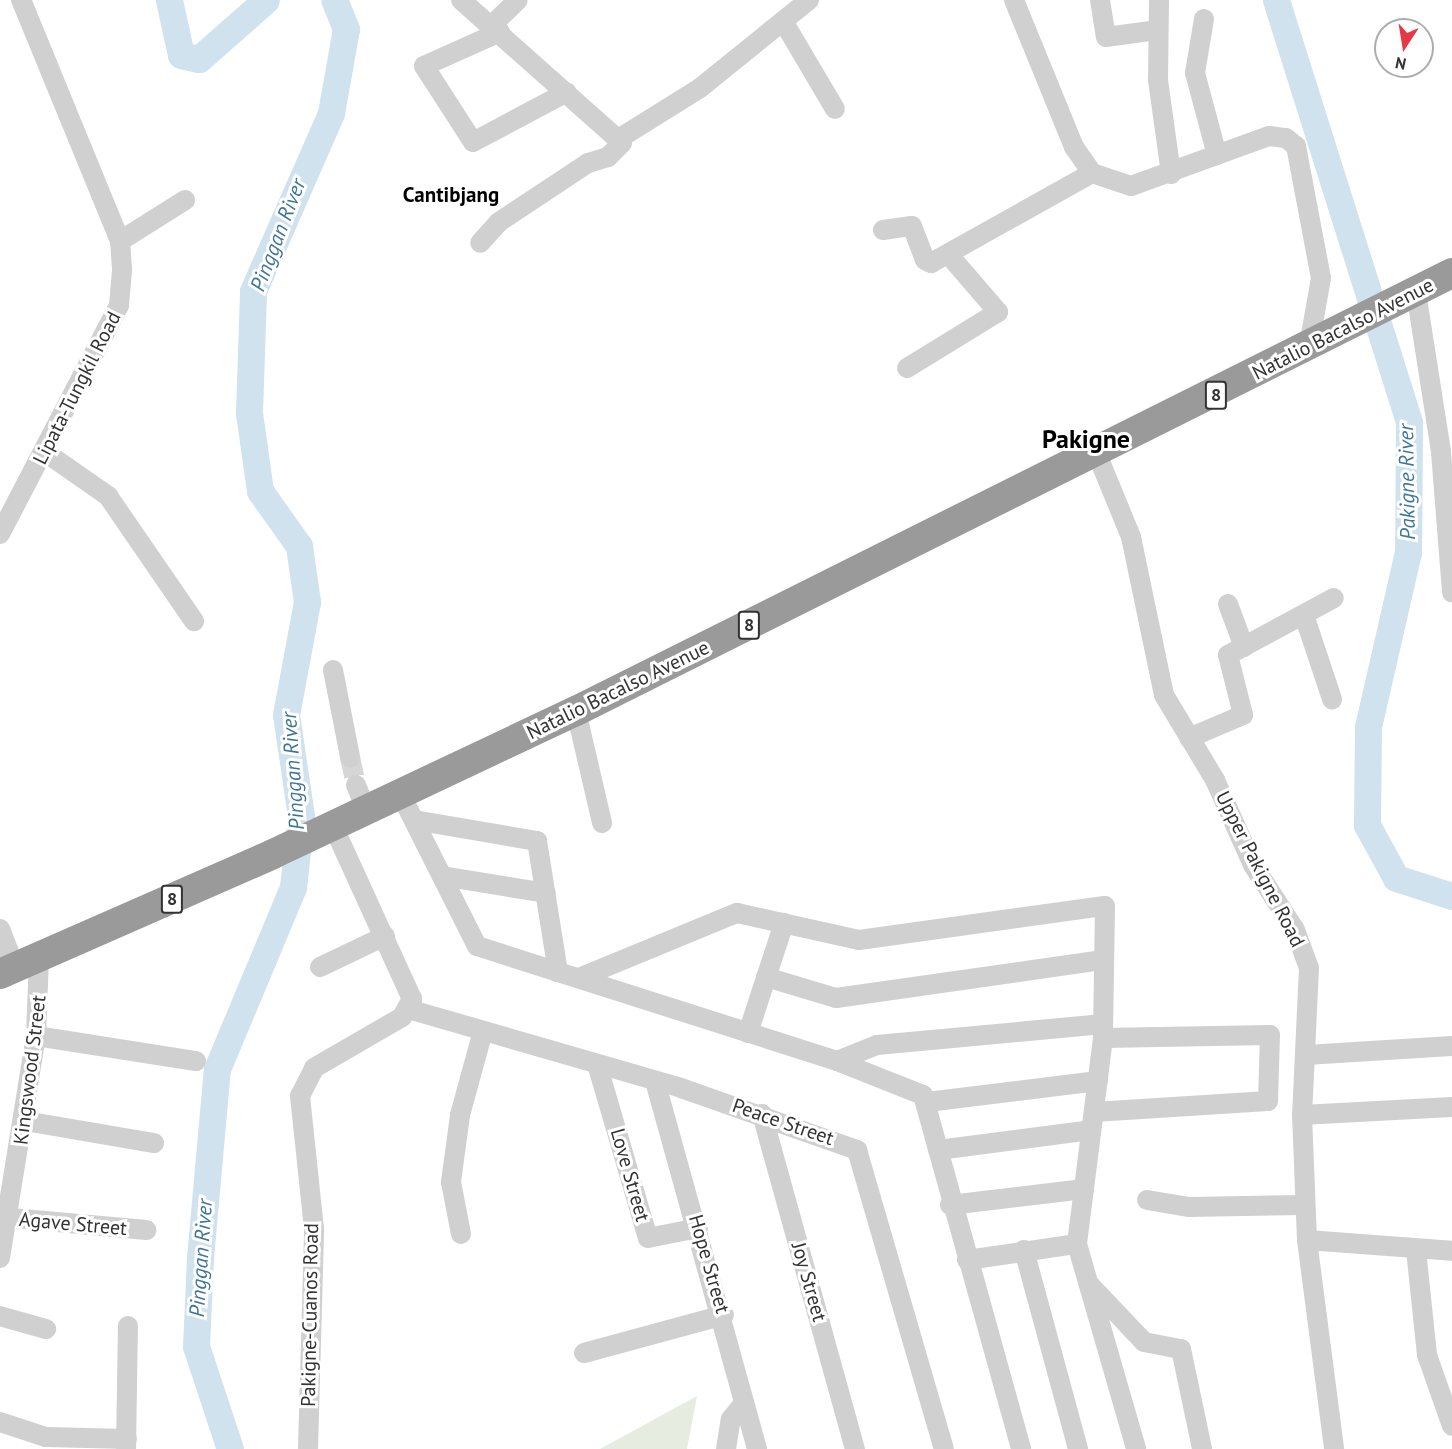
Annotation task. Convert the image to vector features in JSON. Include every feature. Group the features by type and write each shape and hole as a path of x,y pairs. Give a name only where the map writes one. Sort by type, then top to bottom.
{"highway":[{"name":"Natalio Bacalso Avenue","path":"18,966 325,830 361,798 407,808 576,711 1097,454 1452,273"}],"street":[{"name":"Lipata-Tungkil Road","path":"0,534 45,452 119,305 120,241 21,0"},
{"path":"461,0 620,138 620,148 547,189 499,222 480,243"},
{"path":"518,0 495,29 424,66 473,142 567,92"},
{"path":"620,138 700,88 809,0"},
{"path":"1014,0 1074,147 1092,173 1131,186 1172,174 1269,136 1286,138 1296,146 1321,278 1321,340"},
{"path":"1100,0 1106,37 1157,30"},
{"path":"1159,0 1158,80 1172,174"},
{"path":"1204,19 1194,73 1217,155"},
{"path":"783,21 835,109"},
{"path":"883,230 912,226 926,262 949,255 1092,173"},
{"path":"120,241 185,200"},
{"path":"907,368 998,312 949,255"},
{"path":"1408,295 1442,452 1452,593"},
{"path":"45,452 108,496 194,621"},
{"name":"Upper Pakigne Road","path":"1097,454 1131,537 1164,695 1189,738 1253,865 1295,930 1309,968 1302,1115 1305,1205 1307,1240 1334,1449"},
{"path":"1189,738 1243,716 1227,657 1334,598"},
{"path":"1228,604 1244,647"},
{"path":"1304,615 1332,699"},
{"path":"333,670 350,757"},
{"path":"576,711 602,823"},
{"path":"407,808 477,946 837,1060 915,1088 927,1102 950,1205 1022,1449"},
{"path":"407,808 537,841 558,972"},
{"path":"325,830 385,936 412,994 408,1009"},
{"path":"442,876 546,893"},
{"path":"579,978 737,913 859,940 1105,906 1102,1031 1098,1081 1077,1244 1136,1449"},
{"path":"748,1033 784,923"},
{"path":"0,929 18,966"},
{"path":"320,967 385,936"},
{"path":"766,977 836,998 1103,960"},
{"name":"Kingswood Street","path":"0,1258 5,1217 25,1121 36,1036 18,966"},
{"name":"Peace Street","path":"408,1009 762,1114 860,1153 944,1449"},
{"name":"Pakigne-Cuanos Road","path":"308,1449 315,1240 300,1096 314,1068 408,1009"},
{"path":"461,1234 451,1182 460,1115 483,1031"},
{"path":"837,1060 878,1045 1102,1031 1270,1035 1268,1101 1093,1121 938,1150"},
{"path":"36,1036 196,1061"},
{"path":"1306,1055 1452,1046"},
{"name":"Love Street","path":"597,1064 648,1238 698,1228"},
{"name":"Hope Street","path":"655,1081 724,1314 757,1449"},
{"path":"927,1102 1098,1081"},
{"path":"1302,1115 1452,1107"},
{"name":"Joy Street","path":"762,1114 855,1449"},
{"path":"25,1121 154,1143"},
{"path":"950,1205 1084,1189"},
{"path":"1147,1200 1189,1207 1305,1205"},
{"name":"Agave Street","path":"5,1217 147,1230"},
{"path":"1307,1240 1452,1251"},
{"path":"967,1260 1077,1244"},
{"path":"1024,1250 1078,1449"},
{"path":"1416,1250 1427,1355 1452,1426"},
{"path":"1089,1284 1144,1342 1181,1349 1202,1449"},
{"path":"584,1353 724,1314"},
{"path":"0,1316 46,1329"},
{"path":"0,1422 46,1437 127,1444 128,1326"},
{"path":"726,1449 731,1419 744,1403"}],"shaded area":[{"path":"697,1396 687,1449 600,1449"}],"waterway":[{"name":"Pinggan River","path":"169,0 181,55 199,59 266,0"},
{"name":"Pinggan River","path":"230,1449 196,1346 200,1258 217,1069 293,887 301,816 286,715 307,602 299,546 260,491 249,413 253,291 331,113 346,29 334,0"},
{"name":"Pakigne River","path":"1276,0 1409,423 1408,552 1368,727 1367,825 1396,878 1452,896"}],"tunnel":[{"path":"350,757 356,785"}],"district":[{"name":"Cantibjang","path":"451,195"},
{"name":"Pakigne","path":"1086,439"}]}
